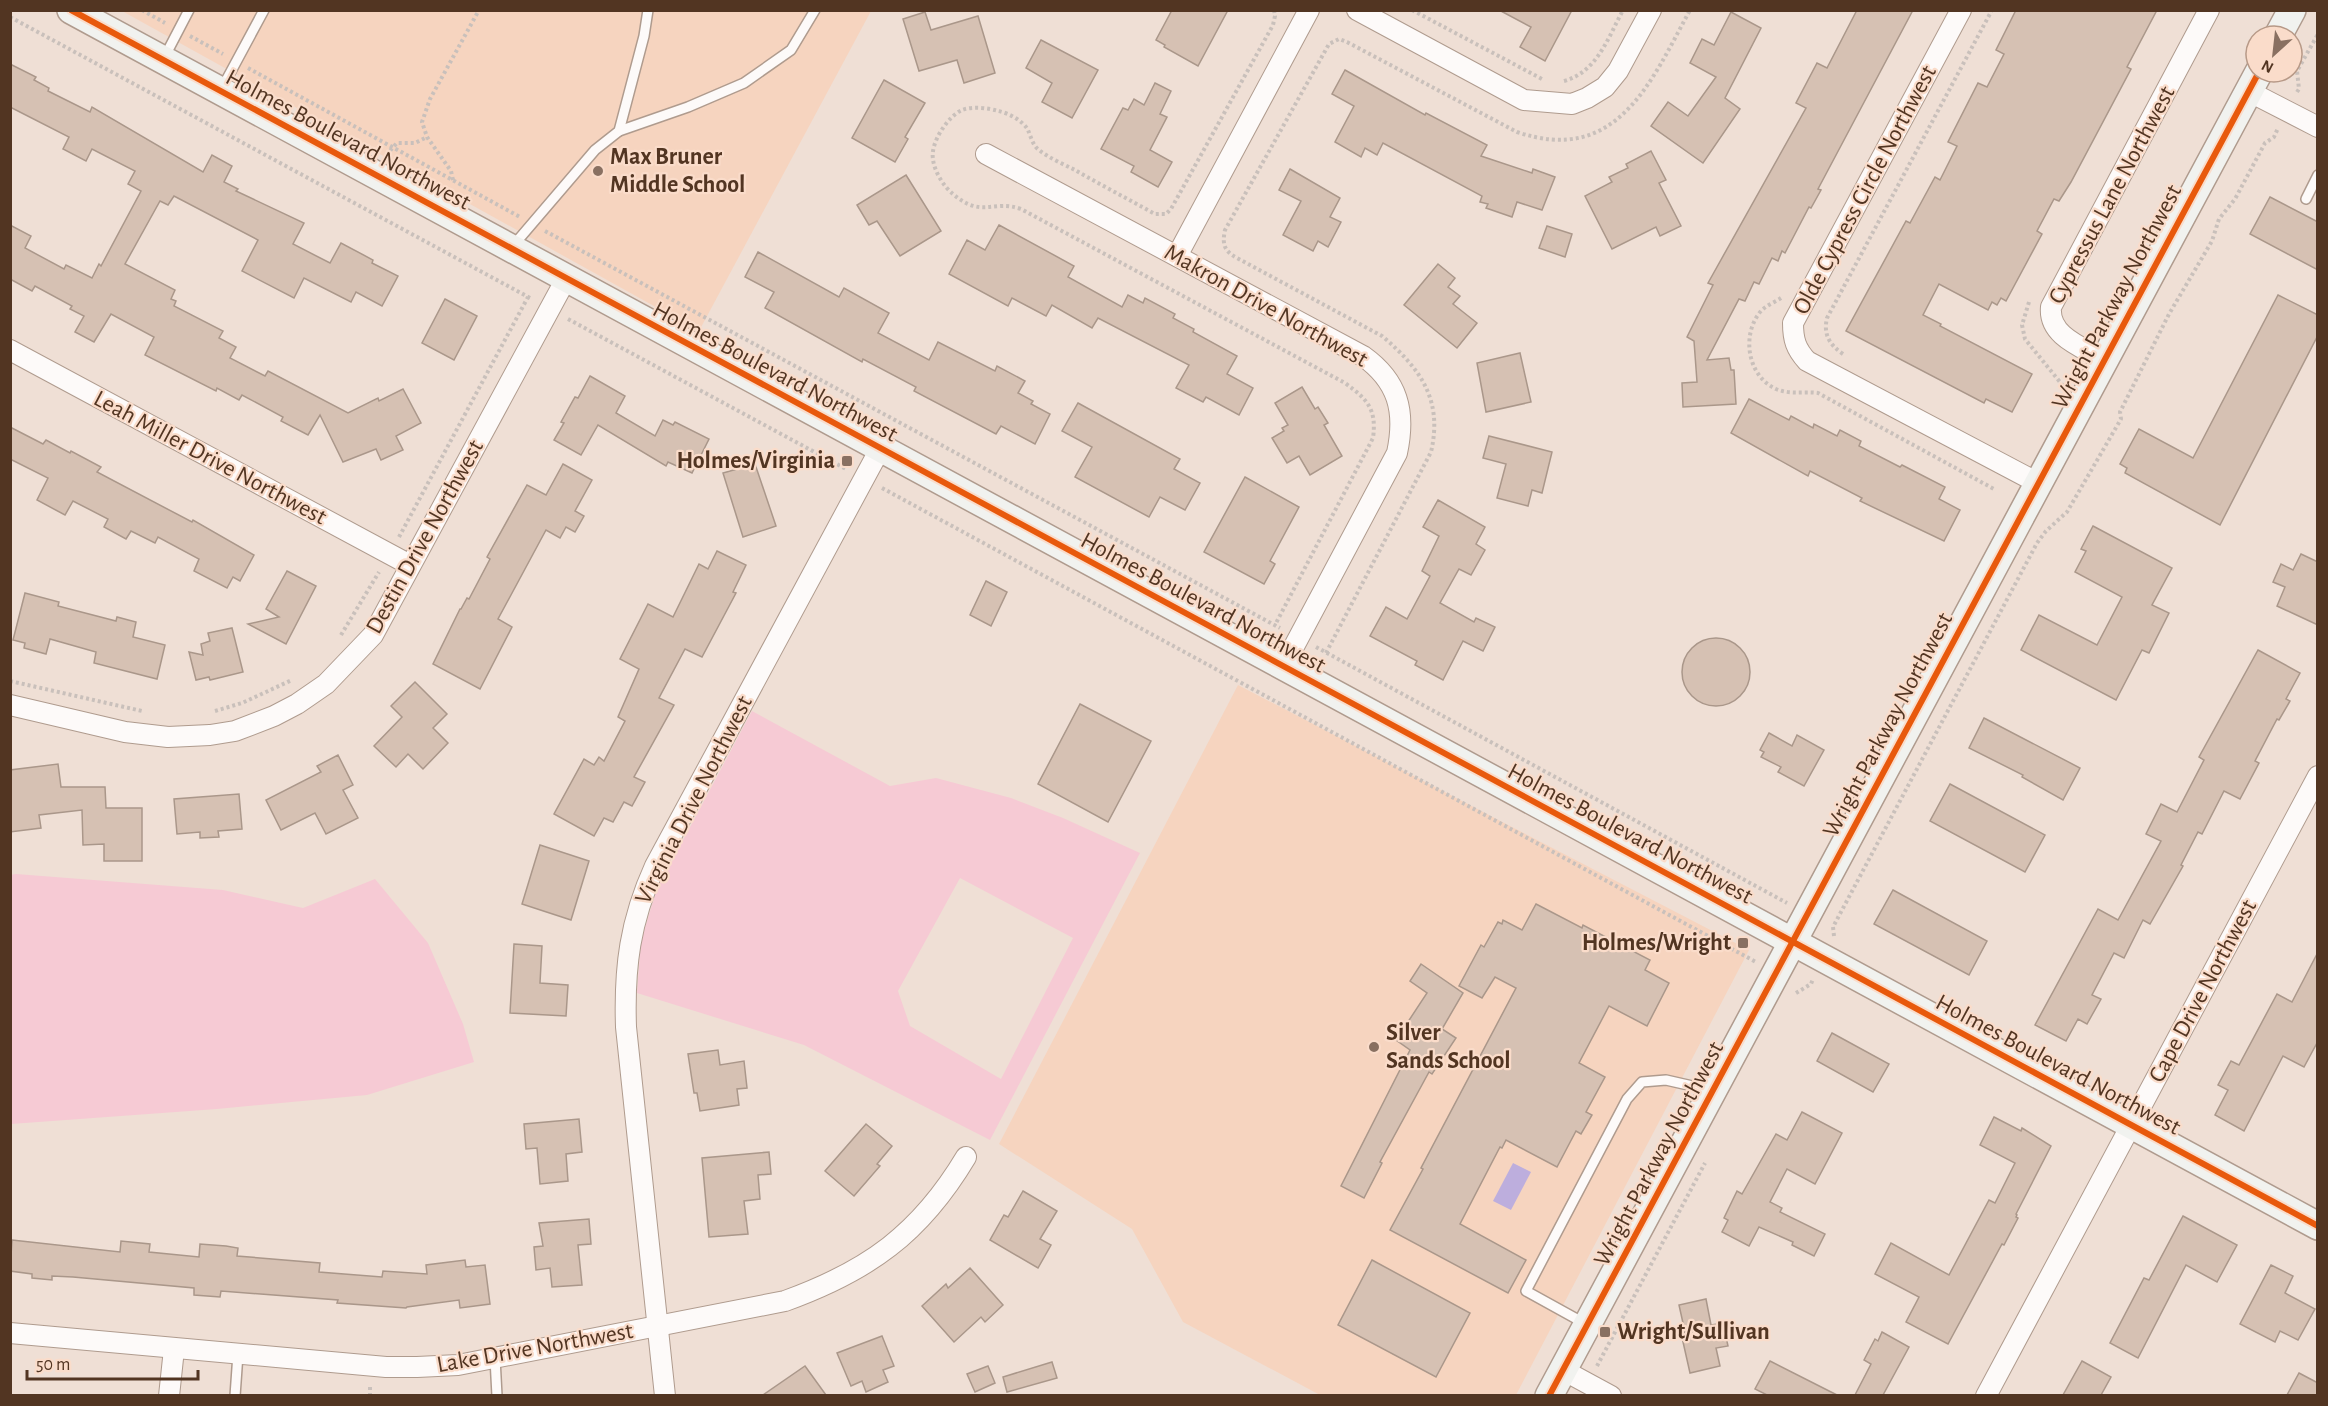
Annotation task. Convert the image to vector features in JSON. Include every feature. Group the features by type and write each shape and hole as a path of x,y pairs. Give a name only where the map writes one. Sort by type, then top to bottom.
{"street":[{"name":"Holmes Boulevard Northwest","path":"71,10 2318,1226"},
{"path":"1177,256 1309,10"},
{"path":"1357,10 1524,100 1572,104 1605,87 1618,71 1651,10"},
{"name":"Olde Cypress Circle Northwest","path":"1961,10 1793,324 1793,336 1797,350 1807,361 2038,483"},
{"name":"Cypressus Lane Northwest","path":"2104,360 2057,332 2050,319 2051,307 2209,10"},
{"path":"2284,24 2292,10"},
{"name":"Wright Parkway Northwest","path":"1549,1395 2253,84"},
{"path":"2256,84 2287,111 2318,127"},
{"name":"Makron Drive Northwest","path":"986,154 1363,356 1390,382 1399,401 1401,435 1397,453 1283,667"},
{"name":"Destin Drive Northwest","path":"10,705 125,732 168,737 210,735 235,730 274,716 297,704 326,684 373,634 566,279"},
{"name":"Leah Miller Drive Northwest","path":"10,350 410,565"},
{"name":"Virginia Drive Northwest","path":"665,1395 626,1027 626,970 630,938 636,914 655,866 880,449"},
{"name":"Cape Drive Northwest","path":"1986,1395 2318,776"},
{"name":"Lake Drive Northwest","path":"10,1333 386,1367 458,1365 785,1301 824,1287 861,1268 895,1244 923,1218 966,1157"},
{"path":"170,1395 174,1349"},
{"path":"1563,1370 1611,1395"}],"lane":[{"path":"163,60 189,10"},
{"path":"220,92 264,10"},
{"path":"619,130 644,36 648,10"},
{"path":"510,249 595,150 619,130 688,108 744,83 791,50 815,10"},
{"path":"2306,199 2318,176"},
{"path":"1587,1324 1526,1291 1627,1099 1642,1082 1666,1080 1713,1091"},
{"path":"235,1395 238,1354"},
{"path":"495,1358 497,1395"}],"path":[{"path":"142,10 1807,914"},
{"path":"453,180 451,171 427,137 422,122 430,99 479,10"},
{"path":"1412,10 1537,77 1549,81"},
{"path":"1556,81 1573,79 1591,66 1623,10"},
{"path":"1326,653 1431,452 1435,434 1435,416 1430,393 1416,369 1398,349 1382,336 1228,253 1224,245 1225,230 1329,44 1340,39 1347,42 1517,132 1552,141 1590,134 1609,126 1626,113 1646,90 1690,10"},
{"path":"1851,359 1839,352 1829,340 1826,333 1827,318 1992,10"},
{"path":"10,16 1804,987"},
{"path":"1791,1002 1797,991 1811,984 1825,960 1835,941 1833,927 2037,543 2046,531 2067,512 2121,419 2120,412 2169,314 2212,241 2220,219 2235,199 2265,143 2274,137 2299,89 2297,71 2318,34"},
{"path":"1787,291 1783,297 1761,312 1748,344 1754,366 1770,386 1789,393 1818,393 1995,489"},
{"path":"340,637 390,554 528,297"},
{"path":"211,712 242,703 296,677"},
{"path":"10,681 147,712"},
{"path":"1587,1383 1706,1160"}],"shaded area":[{"name":"Max Bruner Middle School","path":"122,11 871,11 699,331"},
{"name":"Silver Sands School","path":"1238,685 1749,950 1516,1395 1320,1395 1183,1322 1132,1229 999,1144"},
{"path":"752,711 890,786 936,778 1011,798 1063,818 1140,853 990,1140 804,1045 637,993 641,940 657,889","holes":["960,878 1073,938 1001,1079 910,1026 898,991"]},
{"path":"10,875 223,890 303,908 375,879 428,943 463,1024 474,1062 367,1095 11,1124"},
{"path":"1513,1163 1531,1172 1511,1210 1493,1201"}],"building":[{"path":"1172,10 1228,10 1198,66 1156,40"},
{"path":"1499,10 1572,10 1545,61 1520,47 1531,27"},
{"path":"1857,10 1913,10 1818,189 1821,190 1811,208 1809,207 1785,253 1782,251 1778,261 1772,258 1759,284 1754,282 1745,301 1739,299 1707,360 1729,358 1731,370 1734,370 1736,404 1683,407 1682,383 1697,382 1694,341 1687,337 1713,285 1708,283 1806,108 1796,103 1817,63 1827,68"},
{"path":"2016,10 2157,10 2127,67 2131,69 2071,182 2059,201 2054,199 2037,231 2042,234 2006,301 2001,298 1997,305 1992,302 1988,310 1939,284 1923,315 2032,374 2012,412 1986,399 1984,403 1846,331 1906,221 1910,223 1935,177 1940,180 1957,146 1948,142 1978,83 1987,87 2004,54 1996,50"},
{"path":"925,12 931,30 978,16 995,73 964,83 957,60 919,71 903,19"},
{"path":"1731,12 1761,28 1725,98 1740,109 1703,163 1651,126 1668,102 1688,116 1716,77 1690,63 1702,39 1714,45"},
{"path":"1041,40 1098,70 1072,118 1042,102 1052,83 1026,68"},
{"path":"10,64 36,77 34,80 49,88 48,91 90,112 92,107 203,172 212,155 232,166 224,182 238,189 236,191 304,223 293,244 330,263 341,243 398,276 382,306 356,292 351,302 304,278 294,298 242,271 258,240 174,196 168,205 160,201 125,264 175,290 171,299 176,301 174,306 223,331 219,338 236,347 230,358 265,376 268,371 348,413 403,389 421,423 396,436 403,450 381,460 376,449 343,462 320,415 308,435 281,421 283,417 242,395 239,400 217,388 216,391 145,355 154,337 111,314 94,342 75,332 84,316 70,309 72,306 35,286 32,291 10,279 10,225 31,236 25,248 64,269 66,265 92,278 99,264 101,266 141,191 128,184 135,171 92,149 86,161 63,149 69,137 10,107"},
{"path":"1345,70 1425,115 1426,113 1487,145 1481,156 1532,173 1533,169 1555,177 1542,210 1517,202 1512,217 1486,208 1488,204 1480,202 1482,196 1383,143 1377,155 1365,148 1361,157 1335,142 1354,106 1332,94"},
{"path":"884,80 925,103 905,137 908,139 895,162 852,138"},
{"path":"1155,83 1171,91 1160,114 1167,117 1150,150 1172,162 1158,187 1131,172 1134,166 1101,149 1123,108 1128,110 1134,99 1144,105"},
{"path":"1651,151 1666,180 1659,183 1681,226 1660,236 1656,227 1612,249 1585,196 1612,182 1609,177 1628,168 1626,164"},
{"path":"1290,169 1340,198 1330,217 1341,222 1328,247 1318,241 1313,251 1283,235 1301,201 1279,190"},
{"path":"906,175 941,231 900,256 877,221 869,225 857,205"},
{"path":"2270,197 2318,222 2318,270 2250,234"},
{"path":"999,225 1074,266 1068,277 1122,307 1128,295 1143,303 1145,298 1175,314 1173,318 1194,329 1193,332 1237,356 1227,374 1253,388 1239,415 1206,397 1203,402 1176,388 1189,365 1098,318 1092,328 1052,305 1046,316 1012,298 1008,306 949,274 967,240 985,250"},
{"path":"1547,226 1572,234 1565,257 1539,248"},
{"path":"758,252 839,297 844,288 889,313 878,333 929,360 938,342 995,371 997,366 1025,381 1018,393 1033,401 1031,404 1050,414 1035,444 1001,426 996,434 914,391 916,387 863,359 862,362 765,308 774,292 745,277"},
{"path":"1438,264 1455,278 1448,287 1460,296 1453,304 1477,323 1457,348 1404,305"},
{"path":"2278,295 2318,315 2318,335 2220,525 2125,473 2127,468 2120,464 2139,429 2193,458"},
{"path":"445,299 477,316 454,360 422,343"},
{"path":"1520,353 1531,402 1486,412 1477,363"},
{"path":"590,376 625,396 616,413 655,436 663,420 673,425 675,422 709,439 692,473 668,462 666,466 598,425 581,455 554,440 575,397 578,398"},
{"path":"1302,387 1315,409 1318,407 1328,423 1324,425 1342,456 1310,475 1299,456 1287,463 1272,438 1284,431 1282,428 1288,425 1275,403"},
{"path":"1749,399 1789,420 1791,416 1813,428 1814,424 1837,436 1840,430 1861,441 1859,446 1945,487 1939,499 1960,510 1944,541 1860,501 1862,498 1810,471 1808,476 1731,433"},
{"path":"1078,403 1180,459 1174,469 1200,483 1185,510 1160,497 1149,517 1075,477 1092,447 1062,431"},
{"path":"10,427 43,444 46,440 70,453 71,451 101,467 97,472 192,522 193,520 254,555 240,581 233,577 227,588 194,571 199,559 158,537 155,543 131,531 126,539 104,527 108,519 73,501 65,515 37,500 48,478 10,459"},
{"path":"1489,436 1552,452 1542,493 1532,490 1528,506 1497,498 1506,464 1483,458"},
{"path":"563,464 592,480 575,511 584,516 575,532 566,527 560,538 546,530 498,619 512,627 480,689 433,664 460,609 467,598 469,599 490,559 487,557 527,485 546,495"},
{"path":"755,464 776,526 743,537 723,473"},
{"path":"1245,477 1299,507 1270,561 1275,564 1264,584 1204,552"},
{"path":"1438,500 1485,527 1476,544 1485,550 1471,575 1459,569 1440,603 1474,622 1476,618 1495,627 1483,651 1463,641 1443,680 1415,665 1417,661 1370,636 1386,607 1407,619 1430,576 1422,571 1439,536 1423,527"},
{"path":"2093,526 2172,568 2152,605 2169,613 2149,653 2142,650 2116,700 2021,650 2039,615 2097,645 2122,597 2075,572 2086,551 2081,549"},
{"path":"717,551 746,565 733,592 736,593 702,657 685,649 659,698 674,705 634,777 645,782 632,806 624,802 613,822 604,818 594,836 554,814 584,759 594,765 599,757 604,761 625,721 618,717 639,669 620,659 648,604 673,617 699,564 708,569"},
{"path":"2301,554 2318,562 2318,625 2277,606 2285,587 2273,582 2281,564 2293,570"},
{"path":"287,571 316,586 286,644 248,624 279,617 266,609"},
{"path":"986,581 1007,592 991,626 970,615"},
{"path":"25,593 59,602 58,606 116,621 117,617 136,622 133,637 165,645 157,679 94,663 96,652 50,639 46,654 24,648 25,643 13,640"},
{"path":"232,628 243,672 210,680 209,677 196,680 189,652 203,655 201,644 210,641 208,633"},
{"path":"1723,638 1735,644 1744,653 1750,665 1748,685 1740,696 1723,706 1709,706 1692,696 1684,685 1682,665 1692,648 1703,640"},
{"path":"2258,650 2300,673 2286,699 2290,701 2279,720 2277,719 2255,761 2259,763 2240,799 2224,791 2202,834 2198,832 2181,865 2183,866 2150,924 2143,920 2124,958 2114,953 2092,995 2101,999 2087,1024 2078,1019 2066,1041 2035,1025 2098,909 2118,920 2161,841 2146,834 2161,804 2177,812 2204,760 2199,757"},
{"path":"415,682 447,714 433,728 448,743 423,769 408,754 396,767 374,746 402,717 391,706"},
{"path":"1080,704 1151,741 1108,822 1038,784"},
{"path":"1984,718 2080,768 2063,800 2022,777 2023,775 1969,748"},
{"path":"1769,733 1792,746 1797,735 1824,750 1804,786 1778,772 1781,767 1761,757 1764,752 1760,750"},
{"path":"338,755 353,785 343,790 358,818 326,834 315,813 281,830 266,800 321,772 317,766"},
{"path":"58,764 61,787 105,787 106,808 142,808 142,861 104,861 104,844 83,845 82,810 39,815 41,828 10,832 10,770"},
{"path":"1950,784 2045,835 2025,872 1930,821"},
{"path":"239,794 242,829 218,831 219,837 200,838 200,832 177,834 174,799"},
{"path":"540,845 589,861 571,920 522,904"},
{"path":"1893,890 1987,941 1969,975 1874,924"},
{"path":"1536,904 1582,928 1583,925 1650,960 1645,970 1669,983 1647,1026 1609,1006 1579,1063 1605,1077 1586,1112 1592,1115 1581,1134 1576,1131 1557,1167 1506,1140 1502,1148 1500,1147 1460,1224 1526,1260 1508,1293 1390,1230 1516,988 1495,977 1482,998 1459,986 1481,945 1484,947 1498,922 1502,924 1503,920 1522,930"},
{"path":"514,944 542,946 540,983 568,985 566,1016 510,1013"},
{"path":"2318,952 2318,1041 2304,1067 2283,1056 2244,1131 2215,1115 2228,1090 2218,1085 2231,1061 2239,1065 2277,994 2292,1002"},
{"path":"1421,964 1463,993 1442,1029 1456,1038 1432,1074 1429,1072 1380,1162 1382,1163 1364,1198 1341,1186 1410,1050 1396,1040 1427,993 1410,981"},
{"path":"1832,1033 1889,1064 1873,1092 1817,1061"},
{"path":"718,1050 720,1065 744,1061 747,1088 737,1089 739,1105 700,1111 697,1093 694,1093 688,1054"},
{"path":"1802,1112 1842,1133 1815,1184 1787,1169 1770,1202 1782,1208 1780,1212 1825,1234 1814,1256 1792,1245 1793,1242 1759,1227 1749,1246 1722,1232 1728,1220 1724,1218 1737,1191 1742,1194 1776,1134 1787,1140"},
{"path":"1994,1117 2021,1131 2022,1128 2051,1146 2016,1214 2018,1218 2004,1245 2002,1244 1948,1344 1906,1322 1919,1297 1875,1274 1891,1243 1949,1275 1989,1200 1995,1203 2015,1163 1980,1145"},
{"path":"579,1119 582,1152 566,1154 568,1181 540,1184 537,1148 526,1149 524,1124"},
{"path":"866,1124 892,1146 877,1164 880,1166 854,1196 825,1171"},
{"path":"769,1152 771,1174 758,1175 760,1199 744,1201 748,1234 709,1237 702,1158"},
{"path":"1023,1191 1057,1211 1040,1239 1051,1245 1038,1268 990,1240 1004,1215 1008,1217"},
{"path":"2183,1216 2237,1245 2217,1282 2186,1265 2138,1358 2110,1343 2144,1278 2149,1280"},
{"path":"589,1219 591,1244 578,1245 582,1285 552,1287 550,1268 536,1270 534,1247 543,1246 539,1223"},
{"path":"12,1240 120,1252 121,1241 150,1244 149,1252 199,1257 200,1244 226,1246 238,1248 237,1256 320,1263 319,1272 382,1277 383,1271 427,1274 426,1265 465,1260 466,1267 485,1265 490,1304 460,1308 459,1300 406,1308 221,1291 220,1297 194,1295 194,1288 73,1277 52,1276 52,1280 32,1278 32,1274 10,1271"},
{"path":"1372,1260 1470,1313 1436,1377 1338,1325"},
{"path":"2271,1265 2293,1276 2285,1293 2315,1309 2298,1340 2280,1331 2275,1342 2240,1324"},
{"path":"970,1268 1003,1305 985,1322 981,1317 954,1342 922,1306 946,1284 948,1288"},
{"path":"1706,1299 1711,1325 1723,1323 1728,1346 1716,1348 1720,1366 1690,1373 1681,1333 1685,1332 1679,1305"},
{"path":"1882,1332 1909,1347 1883,1395 1855,1395 1871,1364 1864,1360 1875,1339 1878,1341"},
{"path":"882,1336 894,1366 883,1370 888,1382 866,1392 862,1381 851,1386 837,1353"},
{"path":"1770,1361 1837,1395 1767,1395 1755,1389"},
{"path":"2082,1361 2111,1377 2101,1395 2063,1395"},
{"path":"1052,1362 1057,1378 1007,1392 1003,1377"},
{"path":"805,1366 826,1395 763,1395"},
{"path":"988,1366 995,1383 975,1392 967,1374"},
{"path":"2299,1373 2318,1383 2318,1395 2287,1395"}],"cycle path":[{"path":"71,10 2318,1226"},
{"path":"1549,1396 2253,84"}],"place":[{"name":"Max Bruner Middle School","path":"598,171"},
{"name":"Holmes/Virginia","path":"847,461"},
{"name":"Holmes/Wright","path":"1743,943"},
{"name":"Silver Sands School","path":"1374,1047"},
{"name":"Wright/Sullivan","path":"1605,1332"}]}
